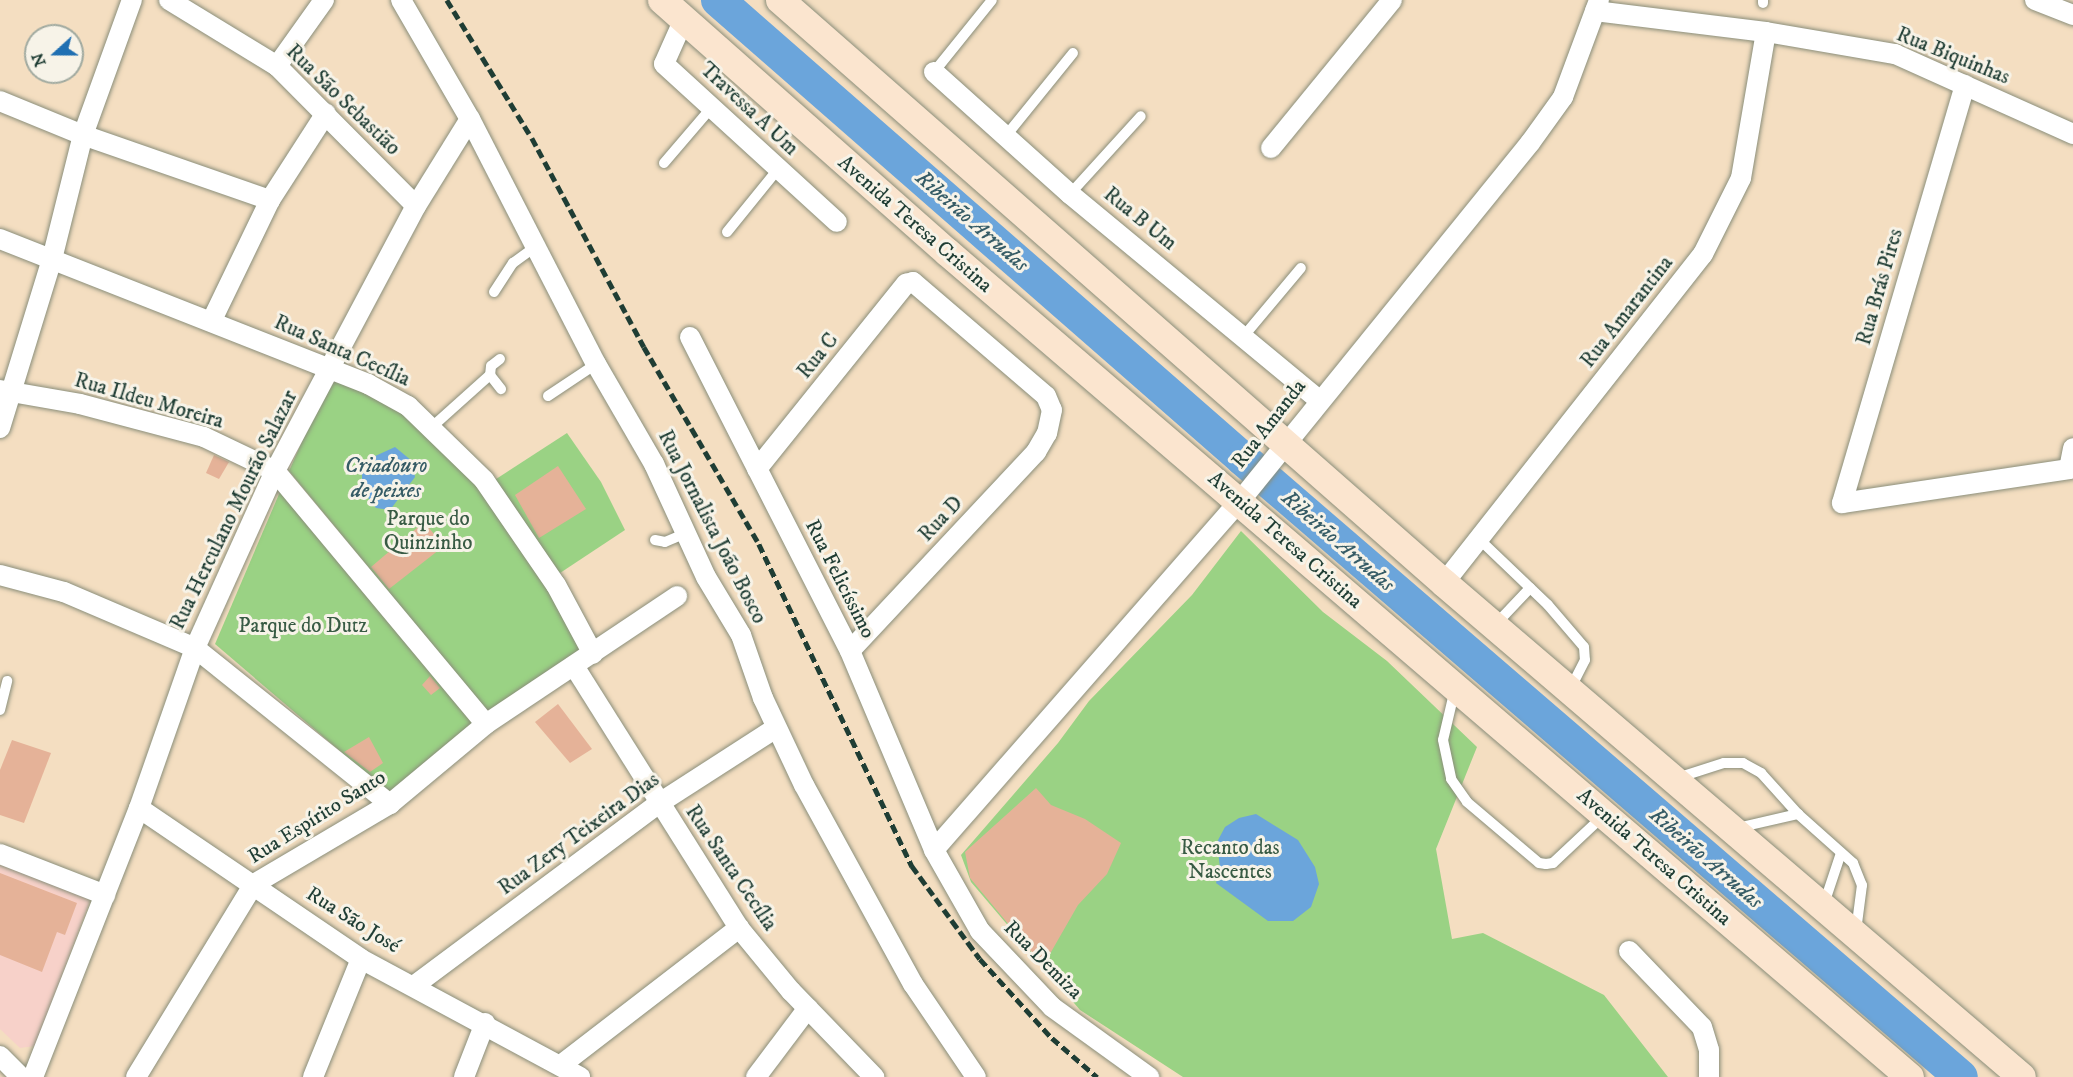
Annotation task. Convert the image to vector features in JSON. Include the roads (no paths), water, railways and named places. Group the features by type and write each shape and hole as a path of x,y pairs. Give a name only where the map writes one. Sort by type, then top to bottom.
{"main road":[{"name":"Avenida Teresa Cristina","path":"662,0 881,196 1245,493 1456,686 1910,1077"},
{"path":"780,0 1281,450 1444,583 2022,1077"}],"street":[{"path":"0,428 5,391 52,258 84,135 132,0"},
{"name":"Rua São Sebastião","path":"170,0 277,66 416,206"},
{"path":"277,66 324,0"},
{"name":"Rua Jornalista João Bosco","path":"401,0 470,119 538,245 596,364 654,464 706,577 741,635 776,728 913,984 975,1077"},
{"path":"1271,148 1392,0"},
{"path":"2035,0 2073,15"},
{"name":"Rua Amanda","path":"934,850 1281,450 1318,399 1563,97 1597,6"},
{"name":"Rua Biquinhas","path":"1597,6 1895,54 2073,134"},
{"name":"Travessa A Um","path":"684,20 664,64 837,222"},
{"name":"Rua Amarantina","path":"1444,583 1703,254 1741,178 1766,32"},
{"name":"Rua B Um","path":"934,72 1070,194 1318,399"},
{"name":"Rua Brás Pires","path":"1965,86 1842,503 2069,469 2073,448"},
{"path":"0,101 84,135 270,200"},
{"path":"212,320 270,200 326,113"},
{"name":"Rua Herculano Mourão Salazar","path":"33,1077 139,808 195,648 275,471 416,206 470,119"},
{"name":"Rua Santa Cecília","path":"0,239 212,320 328,370 368,384 399,400 432,427 484,480 556,585 593,654"},
{"name":"Rua C","path":"758,469 906,284 920,284 1046,396 1052,410"},
{"name":"Rua Felicíssimo","path":"690,337 850,651 934,850"},
{"name":"Rua Ildeu Moreira","path":"5,391 80,404 204,437 275,471 486,724"},
{"name":"Rua D","path":"850,651 1036,452 1047,433 1052,410"},
{"path":"0,575 64,592 195,648 390,804"},
{"name":"Rua Espírito Santo","path":"136,1077 254,884 390,804 486,724 677,596"},
{"name":"Rua Santa Cecília","path":"574,666 658,804 739,928 808,1008 874,1077"},
{"name":"Rua Zery Teixeira Dias","path":"415,985 658,804 776,728"},
{"name":"Rua São José","path":"139,808 254,884 361,959 415,985 580,1077"},
{"name":"Rua Demiza","path":"934,850 988,939 1052,1006 1149,1077"},
{"path":"0,854 105,895"},
{"path":"561,1065 739,928"},
{"path":"1629,951 1702,1027 1709,1050 1709,1077"},
{"path":"313,1077 361,959"},
{"path":"756,1077 808,1008"},
{"path":"464,1077 484,1023"},
{"path":"0,1056 21,1077"}],"lane":[{"path":"934,72 992,0"},
{"path":"1005,137 1073,52"},
{"path":"664,163 712,107"},
{"path":"1070,194 1141,116"},
{"path":"728,232 778,169"},
{"path":"494,292 513,263 538,245"},
{"path":"1243,337 1300,268"},
{"path":"432,427 490,375 491,366 500,359"},
{"path":"548,396 596,364"},
{"path":"490,375 501,389"},
{"path":"655,540 665,542 686,532"},
{"path":"1479,539 1530,588 1584,647 1585,660 1570,691"},
{"path":"1494,626 1530,588"},
{"path":"0,710 7,681"},
{"path":"1456,686 1443,740 1451,779 1467,802 1539,863 1546,864 1553,863 1605,814"},
{"path":"1673,779 1724,763 1743,763 1761,773 1798,814 1853,863 1862,885 1855,934"},
{"path":"1731,829 1798,814"},
{"path":"1823,907 1841,853"}],"water":[{"name":"Criadouro de peixes","path":"395,447 412,461 415,477 390,510 376,508 362,490 362,462"},
{"path":"1256,814 1298,840 1315,867 1319,884 1311,907 1293,921 1268,921 1216,883 1220,868 1217,842 1225,827 1239,818"}],"waterway":[{"name":"Ribeirão Arrudas","path":"718,0 1243,459 1961,1077"}],"railway":[{"path":"447,0 532,138 644,347 759,544 912,866 980,959 1052,1038 1097,1077"}],"park label":[{"name":"Parque do Quinzinho","path":"428,531"},
{"name":"Parque do Dutz","path":"303,626"},
{"name":"Recanto das Nascentes","path":"1230,860"}]}
